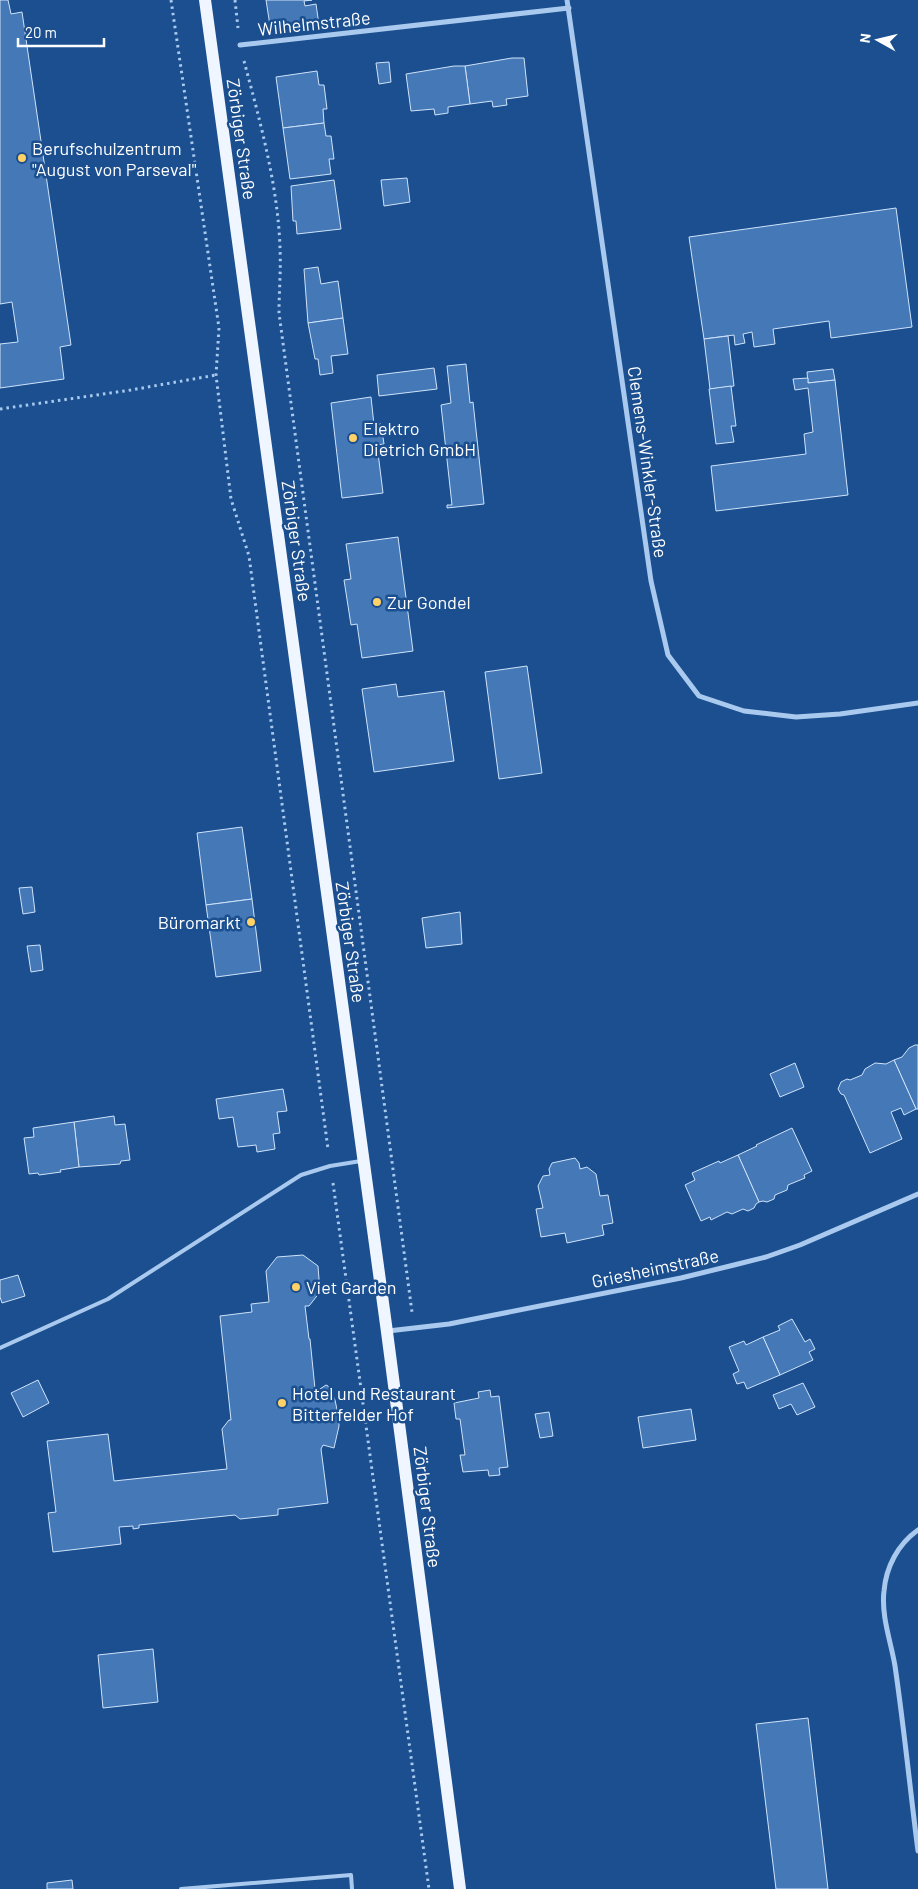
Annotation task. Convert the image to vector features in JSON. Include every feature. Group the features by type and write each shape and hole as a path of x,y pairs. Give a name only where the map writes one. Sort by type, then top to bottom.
{"main road":[{"name":"Zörbiger Straße","path":"204,0 270,469 387,1332 460,1889"}],"street":[{"name":"Clemens-Winkler-Straße","path":"567,0 651,581 668,655 699,696 744,712 796,717 840,714 918,704"},
{"name":"Wilhelmstraße","path":"240,45 569,8"},
{"name":"Griesheimstraße","path":"387,1332 449,1324 662,1282 758,1259 800,1245 918,1194"},
{"path":"918,1530 902,1545 892,1560 886,1574 884,1592 884,1609 894,1665 918,1851"}],"lane":[{"path":"0,1348 108,1299 301,1175 330,1166 363,1161"},
{"path":"181,1889 351,1875 352,1889"}],"path":[{"path":"171,0 219,328 216,375 231,499 250,556 330,1166 429,1889"},
{"path":"235,0 240,45 268,156 279,228 279,313 285,366 414,1328"},
{"path":"0,409 131,390 216,375"}],"building":[{"name":"Berufschulzentrum \"August von Parseval\"","path":"0,0 8,0 11,14 22,12 71,345 60,347 64,379 0,388 0,344 18,342 12,302 0,304"},
{"path":"266,0 312,0 304,1 305,6 316,4 319,25 271,32"},
{"path":"512,58 524,58 528,96 506,99 507,105 493,107 492,101 470,104 465,66"},
{"path":"389,62 391,82 379,84 376,63"},
{"path":"465,66 470,104 448,107 448,113 435,115 434,109 411,111 406,74"},
{"path":"317,71 319,85 324,85 327,109 323,109 324,123 283,128 276,77"},
{"path":"324,123 326,136 331,136 334,159 329,159 331,174 290,179 283,128"},
{"path":"407,178 410,202 384,206 381,180"},
{"path":"334,180 341,229 297,234 296,221 293,221 291,186"},
{"path":"896,208 912,327 831,338 829,321 773,329 775,344 754,347 752,332 743,334 745,343 735,345 734,335 704,339 689,237"},
{"path":"318,267 321,284 338,281 343,318 308,323 304,269"},
{"path":"343,318 348,354 331,356 333,373 320,375 318,359 315,359 308,323"},
{"path":"728,336 734,386 710,389 704,339"},
{"path":"466,364 470,403 473,402 484,504 447,508 447,505 452,505 441,405 451,403 447,366"},
{"path":"434,368 437,389 379,396 377,375"},
{"path":"833,369 835,380 808,383 807,372"},
{"path":"808,378 808,383 835,380 848,495 716,511 711,466 806,454 804,434 813,432 808,388 795,390 793,379"},
{"path":"731,386 736,426 731,426 734,442 716,444 709,389"},
{"path":"371,397 374,425 381,424 384,444 377,445 383,493 342,498 331,403"},
{"name":"Zur Gondel","path":"398,537 413,651 362,658 357,624 351,625 344,580 351,579 346,544"},
{"path":"527,666 542,773 499,779 485,672"},
{"path":"396,684 398,697 444,691 454,761 374,772 362,689"},
{"path":"242,827 252,899 206,905 197,833"},
{"path":"32,887 35,912 23,914 19,888"},
{"path":"252,899 261,971 216,977 206,905"},
{"path":"460,912 462,944 426,948 422,918"},
{"path":"40,945 43,970 31,972 27,946"},
{"path":"918,1045 918,1109 916,1109 894,1060 902,1057 909,1048"},
{"path":"894,1060 916,1109 904,1115 901,1108 891,1112 902,1139 870,1153 844,1095 838,1089 841,1082 862,1075 865,1069 875,1063 886,1064"},
{"path":"795,1063 804,1087 780,1097 770,1074"},
{"path":"283,1089 287,1111 277,1112 280,1133 273,1134 275,1149 257,1152 256,1145 238,1147 233,1117 219,1119 216,1099"},
{"path":"114,1116 115,1125 125,1124 130,1160 121,1161 120,1164 79,1167 74,1122"},
{"path":"74,1122 79,1167 60,1170 61,1172 39,1175 38,1173 29,1174 24,1138 34,1137 33,1128"},
{"path":"792,1128 812,1171 804,1175 805,1178 788,1185 787,1190 775,1195 774,1199 767,1202 759,1202 738,1155"},
{"path":"738,1155 759,1202 748,1211 743,1209 732,1214 727,1212 711,1220 710,1217 701,1221 685,1185 695,1180 692,1173"},
{"path":"575,1158 579,1163 580,1169 587,1167 596,1174 600,1196 608,1195 613,1223 602,1225 604,1235 567,1243 565,1233 541,1237 536,1209 543,1208 538,1186 543,1176 550,1175 549,1169 552,1163"},
{"name":"Hotel und Restaurant Bitterfelder Hof","path":"303,1255 318,1266 320,1292 309,1306 305,1306 315,1389 317,1391 326,1385 328,1386 335,1400 339,1419 334,1448 323,1445 321,1449 328,1503 278,1509 278,1515 240,1519 235,1515 139,1525 139,1528 133,1529 133,1526 119,1527 121,1544 53,1552 48,1513 56,1512 47,1441 108,1434 114,1481 227,1469 222,1429 231,1420 220,1316 252,1312 251,1304 269,1302 266,1271 277,1257"},
{"path":"18,1275 25,1296 2,1303 0,1280"},
{"path":"792,1319 805,1342 810,1339 815,1349 809,1352 813,1360 780,1375 763,1337 780,1330 778,1326"},
{"path":"763,1337 780,1375 747,1389 744,1382 737,1384 733,1374 739,1371 729,1347 744,1341 746,1345"},
{"path":"38,1380 49,1403 23,1417 11,1393"},
{"path":"803,1383 815,1407 797,1415 791,1404 779,1409 773,1395"},
{"path":"490,1390 491,1397 499,1396 508,1467 499,1468 500,1475 489,1476 488,1470 463,1472 460,1455 465,1455 460,1419 456,1419 454,1403 479,1398 478,1392"},
{"path":"691,1409 696,1440 643,1448 638,1417"},
{"path":"549,1412 553,1436 540,1438 535,1414"},
{"path":"153,1649 158,1702 103,1708 98,1655"},
{"path":"808,1718 828,1889 776,1889 756,1724"},
{"path":"72,1880 73,1889 47,1889 47,1883"}],"place":[{"name":"Berufschulzentrum \"August von Parseval\"","path":"22,158"},
{"name":"Elektro Dietrich GmbH","path":"353,438"},
{"name":"Zur Gondel","path":"377,602"},
{"name":"Büromarkt","path":"251,922"},
{"name":"Viet Garden","path":"296,1287"},
{"name":"Hotel und Restaurant Bitterfelder Hof","path":"282,1403"}]}
